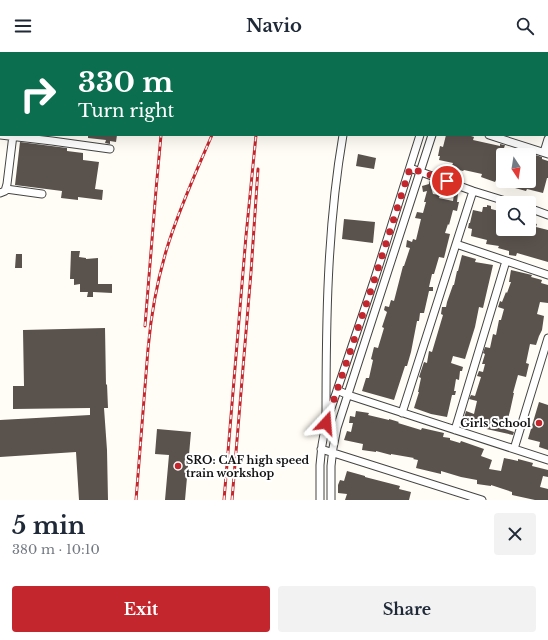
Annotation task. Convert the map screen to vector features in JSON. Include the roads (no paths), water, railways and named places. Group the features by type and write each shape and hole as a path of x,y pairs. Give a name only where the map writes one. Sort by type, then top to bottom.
{"street":[{"path":"3,191 8,184 13,136 110,149"},
{"path":"326,423 326,338 330,247 343,136"},
{"path":"320,500 321,449 326,423 374,281 420,136"},
{"path":"331,500 331,466 337,428 432,136"},
{"path":"492,136 546,153 548,139"},
{"path":"410,168 496,198"},
{"path":"402,413 473,190"},
{"path":"3,191 42,194"},
{"path":"536,210 548,214"},
{"path":"456,244 548,275"},
{"path":"455,430 506,261"},
{"path":"514,449 548,338"},
{"path":"337,390 402,413 548,460"},
{"path":"321,449 482,500"}],"railway":[{"path":"145,326 161,136"},
{"path":"136,500 149,336 157,285 163,260 177,219 212,136"},
{"path":"224,500 256,136"},
{"path":"232,500 258,169"}],"place":[{"name":"Girls School","path":"539,423"},
{"name":"SRO: CAF high speed train workshop","path":"178,466"}]}
